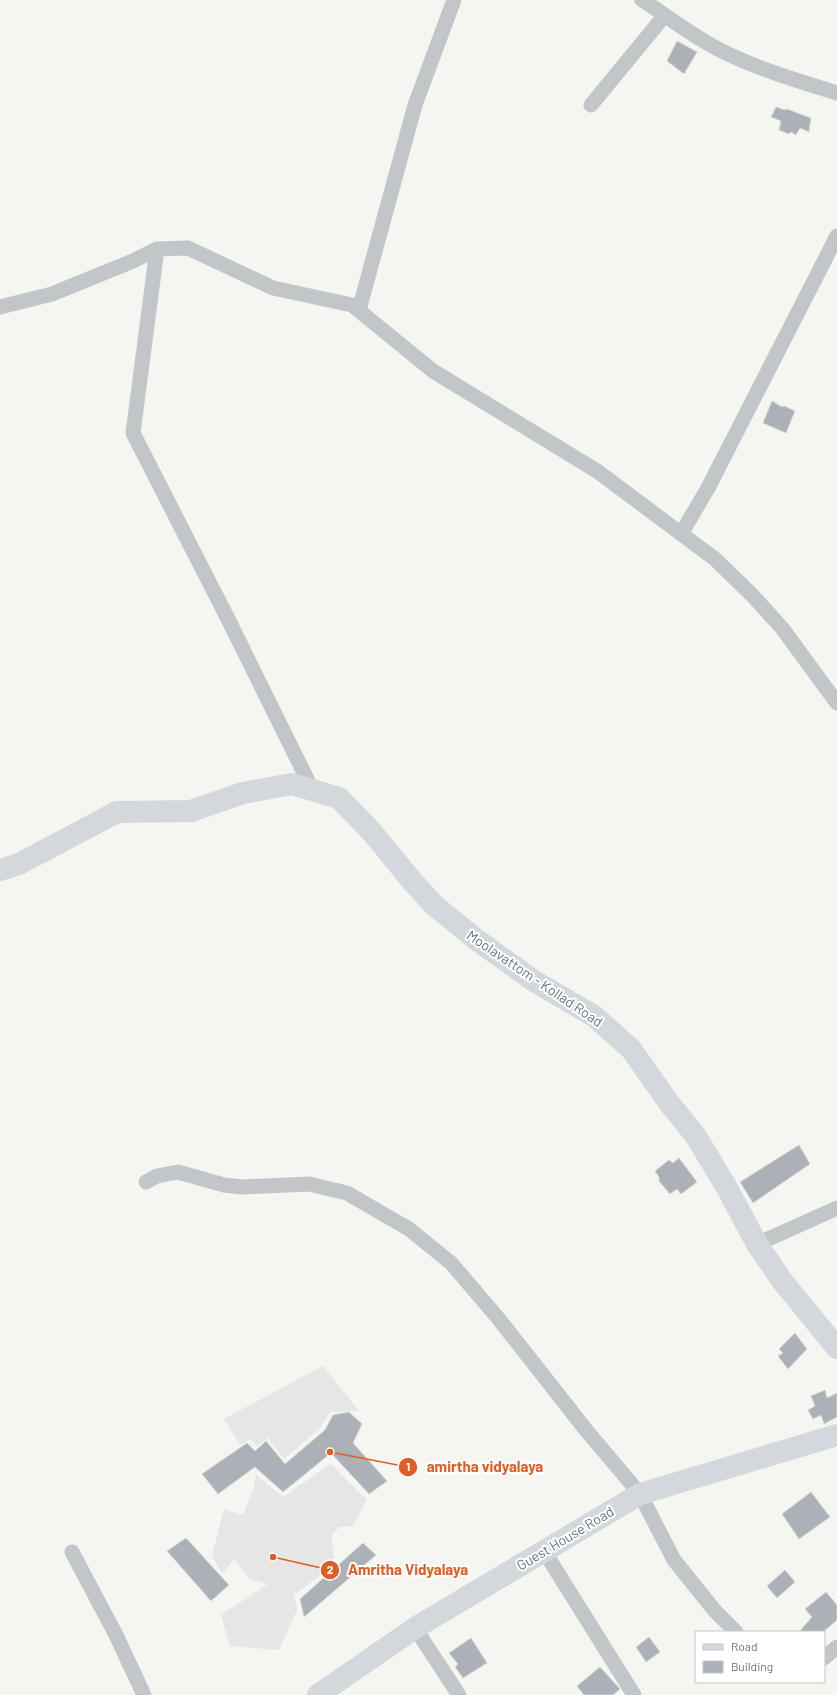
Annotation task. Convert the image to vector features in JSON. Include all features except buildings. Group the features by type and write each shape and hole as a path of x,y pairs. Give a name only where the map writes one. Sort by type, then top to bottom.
{"main road":[{"name":"Moolavattom - Kollad Road","path":"0,870 19,864 117,812 191,811 243,793 292,784 339,798 371,831 412,881 435,906 477,940 534,981 594,1016 631,1049 669,1103 695,1134 727,1188 757,1244 783,1282 837,1348"},
{"name":"Guest House Road","path":"318,1695 415,1628 640,1494 837,1435"}],"street":[{"path":"360,310 415,105 454,0"},
{"path":"642,0 691,34 722,51 765,69 837,93"},
{"path":"591,105 665,15"},
{"path":"681,534 708,488 837,236"},
{"path":"0,307 52,294 157,249 188,248 273,288 352,305 433,371 597,471 715,559 752,595 782,628 837,703"},
{"path":"157,249 133,433 228,619 313,791"},
{"path":"146,1182 157,1176 178,1172 210,1181 242,1187 309,1184 347,1193 409,1229 451,1263 640,1494 674,1560 715,1611 735,1631"},
{"path":"757,1244 837,1208"},
{"path":"544,1550 634,1695"},
{"path":"72,1552 116,1635 144,1695"},
{"path":"415,1628 459,1695"},
{"path":"825,1657 837,1647"}],"shaded area":[{"path":"323,1366 359,1411 330,1412 320,1428 284,1459 268,1438 257,1446 250,1439 240,1445 224,1419"},
{"path":"331,1464 367,1500 353,1526 339,1527 332,1535 334,1565 294,1595 297,1610 279,1650 230,1646 221,1615 268,1584 250,1579 234,1559 222,1574 212,1556 224,1509 243,1515 253,1490 256,1475 283,1497"}],"place":[{"name":"amirtha vidyalaya","path":"330,1452"},
{"name":"Amritha Vidyalaya","path":"273,1557"}]}
